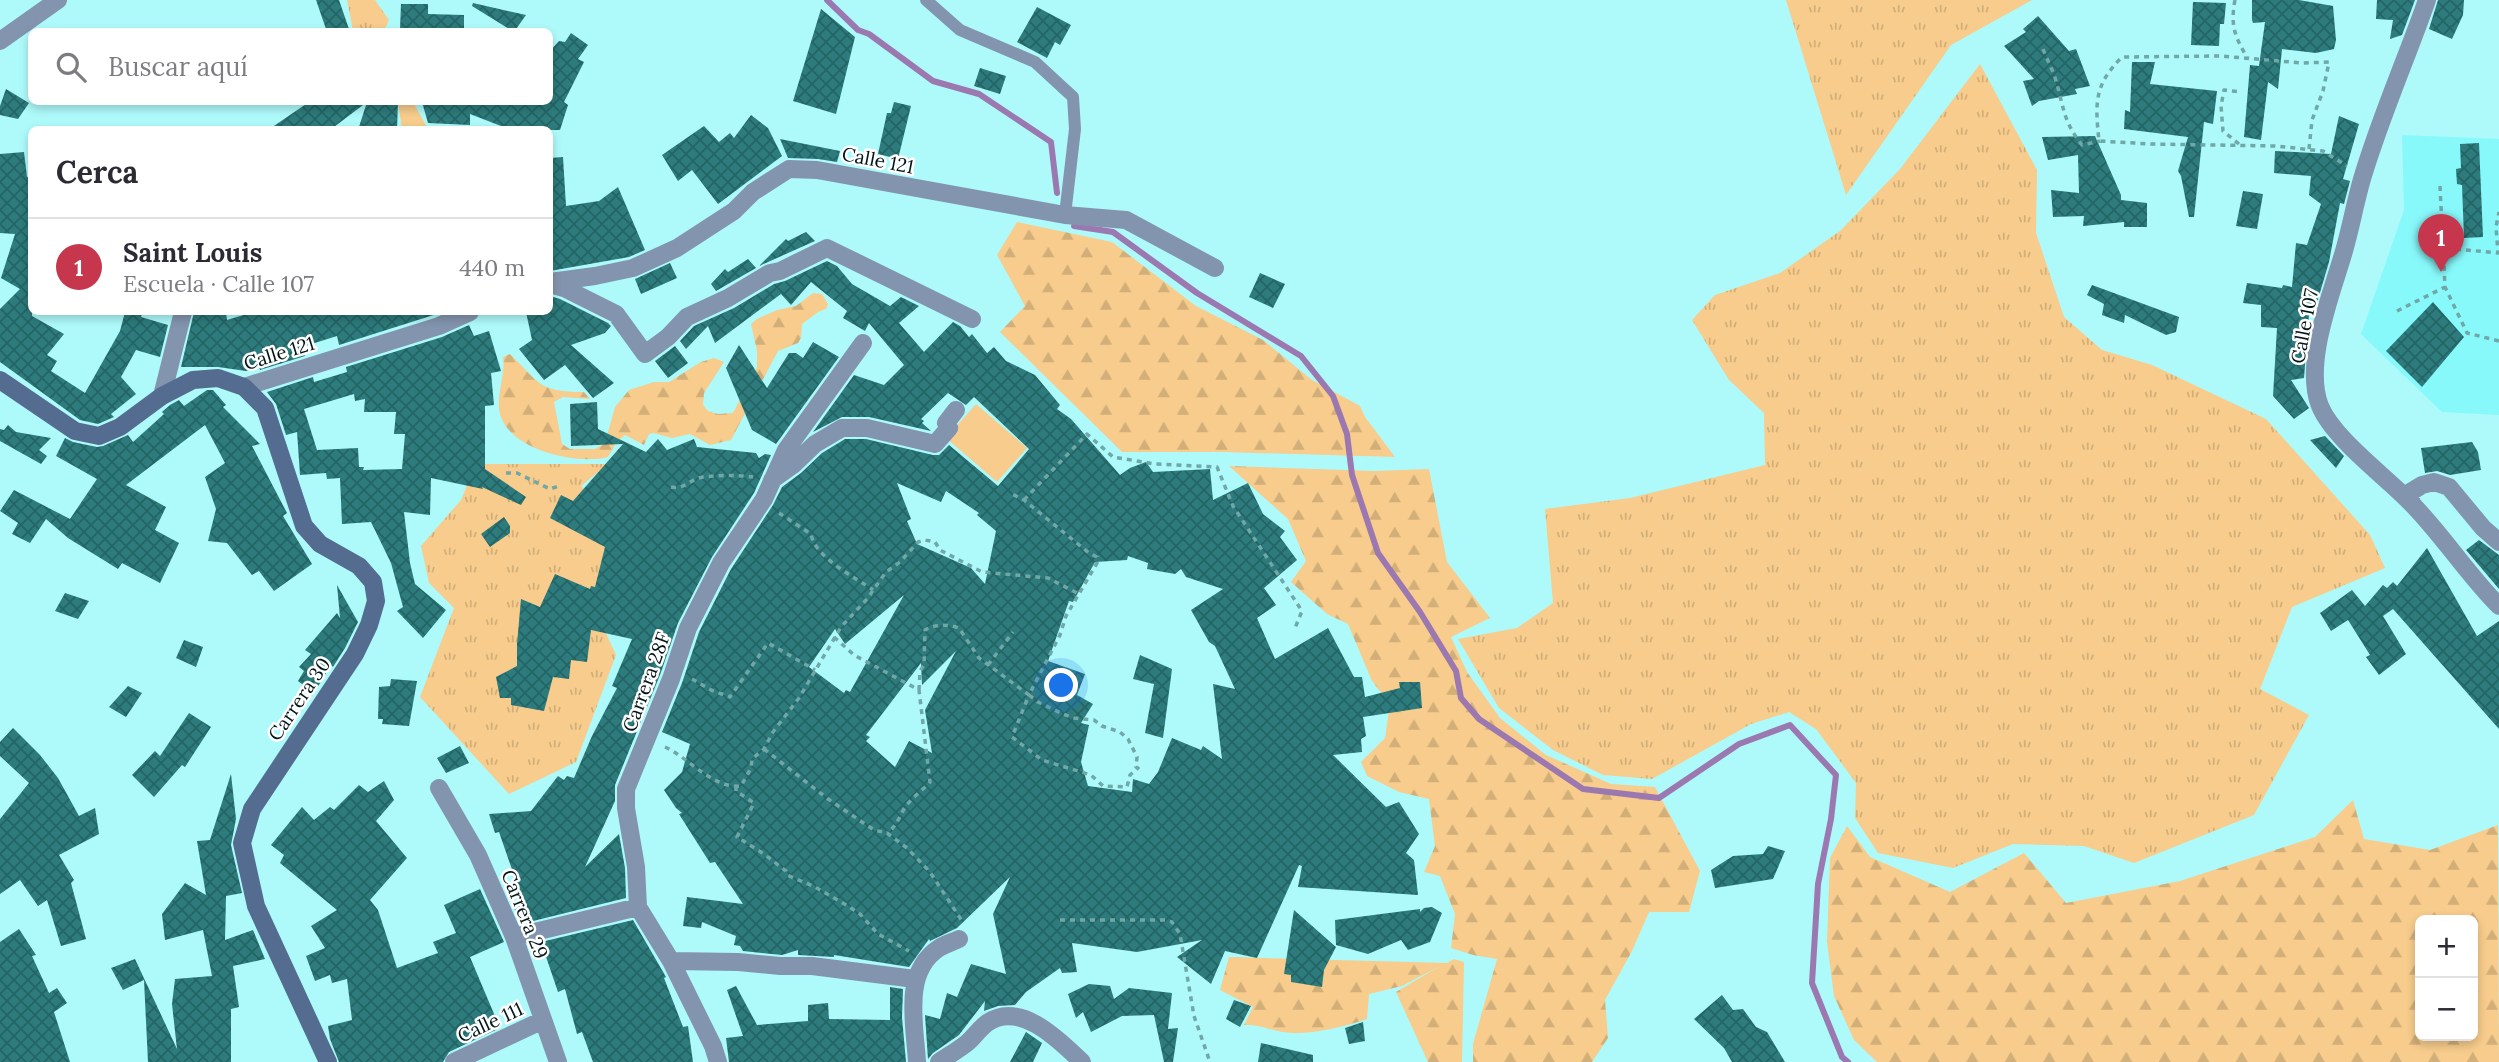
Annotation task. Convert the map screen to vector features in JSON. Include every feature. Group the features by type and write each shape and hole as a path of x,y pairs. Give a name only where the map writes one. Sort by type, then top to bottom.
{"street":[{"path":"0,41 58,0"},
{"name":"Calle 107","path":"2427,0 2362,179 2329,296 2317,350 2315,383 2320,406 2337,432 2412,503 2477,584 2499,606"},
{"name":"Calle 121","path":"553,283 633,268 677,248 734,211 753,192 789,169 817,170 1065,215 1126,220 1215,268"},
{"path":"553,284 616,314 645,354 668,337 687,317 770,273 780,271 827,248 972,319"},
{"path":"162,396 182,315"},
{"name":"Calle 121","path":"0,380 75,431 99,436 120,427 162,396 193,380 218,378 244,387 439,326 463,315"},
{"name":"Carrera 28F","path":"718,1062 713,1046 671,961 638,907 626,789 667,689 688,628 721,563 761,503 786,450 863,343"},
{"name":"Carrera 30","path":"244,387 265,408 304,526 320,544 359,566 373,582 376,601 369,625 355,654 252,809 242,843 256,906 328,1062"},
{"path":"772,480 815,444 842,428 867,428 935,444 949,428 946,423 956,410"},
{"path":"2412,503 2409,493 2422,485 2434,482 2449,487 2483,528 2499,542"},
{"name":"Carrera 29","path":"439,788 478,855 514,937 558,1062"},
{"path":"514,937 638,907"},
{"path":"917,1062 915,979 926,960 939,948 959,939"},
{"path":"671,961 812,966 915,979"},
{"path":"939,1062 986,1024 999,1017 1018,1017 1035,1024 1082,1062"},
{"name":"Calle 111","path":"454,1062 543,1020"}],"lane":[{"path":"926,0 960,30 1035,62 1073,97 1075,129 1065,215"}],"path":[{"path":"2235,0 2235,37 2248,59"},
{"path":"2043,49 2056,82 2061,107 2073,134 2082,145 2102,141 2309,149 2323,151 2362,179"},
{"path":"2102,141 2099,141 2097,103 2104,76 2122,57 2175,55 2302,63 2329,62 2323,92 2312,120 2309,149"},
{"path":"2240,145 2223,131 2221,106 2224,90 2241,92"},
{"path":"2440,187 2445,286 2467,333 2499,341"},
{"path":"2446,248 2498,253 2496,227 2499,212"},
{"path":"2397,311 2445,286"},
{"path":"1024,500 1087,433 1114,457 1155,464 1217,467 1233,506 1269,565 1302,611 1295,628"},
{"path":"506,472 517,473 550,489 559,486"},
{"path":"671,487 679,488 703,477 719,475 772,480"},
{"path":"887,833 900,820 905,808 930,782 919,690 920,671 924,665 923,635 925,630 932,626 959,628 979,658 1029,695 1038,702 1063,714 1094,720 1120,732 1128,739 1137,757 1138,768 1130,775 1127,787 1103,786 1091,775 1042,760 1012,737 1029,695 1060,635 1066,616 1097,563 1097,557 1088,554 1024,500 1012,494"},
{"path":"761,503 811,534 812,540 833,563 873,590"},
{"path":"647,739 674,751 706,774 741,786 752,759 764,749 773,732 799,698 834,637 886,572 902,560 918,542 935,542 940,550 982,572 1048,578 1080,594"},
{"path":"988,665 1013,632"},
{"path":"834,637 854,655 919,690"},
{"path":"667,689 674,687 684,676 730,696 768,643 815,670"},
{"path":"764,749 839,807 874,830 887,833 908,848 941,887 965,926 965,934 959,939"},
{"path":"736,786 736,791 754,803 737,837 764,854 786,871 787,875 848,906 860,914 878,934 926,960"},
{"path":"1060,920 1172,922 1180,934 1194,1016 1210,1062"}],"shaded area":[{"path":"2402,135 2499,139 2499,415 2442,412 2361,334 2404,210"}],"green space":[{"path":"347,0 375,0 389,20 385,28 352,28"},
{"path":"1786,0 2032,0 1951,45 1846,195"},
{"path":"1980,64 2037,170 2036,233 2064,317 2102,350 2152,365 2266,419 2370,535 2385,568 2292,607 2260,689 2309,715 2254,815 2134,863 2084,846 2013,844 1953,868 1878,853 1855,818 1856,783 1816,729 1789,712 1751,724 1652,779 1603,775 1553,750 1499,708 1458,639 1517,628 1553,603 1545,509 1630,498 1765,465 1764,413 1729,380 1692,320 1715,295 1780,273 1840,231 1900,169"},
{"path":"398,105 415,105 426,126 402,126"},
{"path":"1017,222 1112,242 1196,306 1263,340 1312,380 1360,406 1365,417 1395,457 1122,452 1000,332 1025,306 997,255"},
{"path":"813,293 822,294 828,304 826,309 802,324 798,343 778,351 731,440 710,445 690,434 672,438 653,433 649,434 644,445 625,435 616,443 608,457 580,459 547,453 532,447 518,439 501,417 499,403 503,357 510,354 534,379 548,388 584,392 590,399 563,397 554,402 562,444 570,449 595,449 605,443 615,407 629,390 654,382 669,382 701,362 714,358 724,362 704,393 703,405 708,411 718,414 733,413 757,367 757,351 751,324 777,310 796,306"},
{"path":"976,404 1027,448 997,482 946,438"},
{"path":"476,464 608,464 581,486 631,536 603,627 616,655 576,762 509,794 420,697 454,608 429,583 421,546 461,500"},
{"path":"1229,466 1375,471 1429,469 1447,562 1490,618 1451,637 1467,672 1500,718 1546,755 1611,784 1655,787 1700,871 1689,912 1649,912 1632,951 1605,1000 1608,1038 1592,1062 1473,1062 1473,1044 1497,959 1451,948 1455,914 1440,876 1424,872 1435,846 1429,799 1399,792 1367,776 1361,762 1385,738 1390,704 1372,681 1348,624 1327,614 1291,582 1306,561 1288,519"},
{"path":"2353,800 2364,839 2430,850 2498,825 2499,1062 1877,1062 1854,1040 1834,996 1827,942 1830,858 1847,826 1870,857 1950,892 2024,853 2066,903 2180,881 2315,837"},
{"path":"1229,957 1447,963 1454,959 1464,962 1462,1062 1428,1062 1396,992 1440,966 1402,986 1369,994 1367,1019 1325,1030 1293,1033 1244,1025 1253,1007 1220,990"}],"building":[{"path":"316,0 339,0 349,28 326,28"},
{"path":"2252,0 2299,0 2333,6 2336,40 2334,49 2316,53 2282,49 2278,89 2268,82 2261,140 2244,137 2250,65 2259,66 2265,22 2253,23"},
{"path":"2377,0 2415,0 2402,35 2390,39 2393,20 2376,19"},
{"path":"2438,0 2464,0 2463,15 2452,39 2429,29"},
{"path":"2193,2 2226,3 2224,24 2220,24 2219,46 2191,45"},
{"path":"473,3 526,15 517,28 508,28 472,6"},
{"path":"401,4 428,4 428,14 464,15 464,28 400,28"},
{"path":"1037,7 1071,25 1060,45 1055,42 1047,58 1017,42"},
{"path":"821,9 855,37 836,114 793,101"},
{"path":"2038,16 2069,51 2076,49 2090,86 2075,89 2077,94 2039,101 2032,106 2023,81 2034,79 2004,46 2026,32 2023,29"},
{"path":"571,33 588,45 578,59 584,62 564,102 568,105 560,130 553,130 553,126 501,126 470,114 470,125 428,123 423,105 553,105 553,48 559,41 565,42"},
{"path":"2132,62 2155,62 2150,84 2217,91 2213,124 2204,122 2194,217 2189,217 2178,171 2188,137 2124,129 2125,110 2130,112"},
{"path":"980,68 1006,76 1000,94 974,86"},
{"path":"6,89 28,102 18,119 0,115"},
{"path":"894,102 911,106 898,159 878,154 887,113 891,113"},
{"path":"305,105 363,105 335,126 274,126"},
{"path":"366,105 398,105 397,126 359,126"},
{"path":"751,115 768,128 782,156 718,204 692,170 678,181 662,155 704,126 719,142 730,133 734,138"},
{"path":"2339,116 2359,124 2343,179 2350,181 2344,204 2340,203 2329,262 2313,316 2309,315 2304,378 2291,380 2309,408 2294,419 2273,396 2277,328 2261,327 2261,305 2243,303 2247,283 2292,287 2296,243 2307,245 2321,204 2309,195 2311,176 2274,173 2275,151 2331,154"},
{"path":"2095,136 2121,200 2147,203 2147,227 2124,227 2124,222 2083,226 2084,216 2053,217 2051,190 2079,193 2078,155 2048,160 2042,137"},
{"path":"780,139 840,151 837,162 788,158"},
{"path":"2479,143 2483,237 2464,238 2462,185 2457,184 2456,169 2461,168 2460,144"},
{"path":"24,152 28,177 28,315 64,334 47,355 57,361 51,371 85,393 120,331 124,315 142,315 141,317 168,325 160,357 136,350 121,377 136,394 111,414 114,417 98,424 80,420 0,362 0,309 20,289 1,278 15,234 0,233 0,154"},
{"path":"563,157 566,206 599,201 618,187 645,250 629,257 553,270 553,158"},
{"path":"2243,191 2263,194 2257,229 2236,226"},
{"path":"806,232 815,241 759,266 786,239 788,241"},
{"path":"748,259 756,268 716,291 711,284 725,269 728,272"},
{"path":"827,261 837,266 852,284 890,306 901,297 919,306 899,323 924,352 953,322 960,326 969,337 972,334 987,353 994,347 1006,361 1035,375 1060,405 1057,409 1071,419 1120,475 1146,462 1153,472 1210,469 1213,500 1248,483 1263,514 1285,531 1280,537 1297,560 1264,588 1276,605 1257,618 1275,659 1328,628 1354,677 1362,677 1365,697 1400,688 1399,682 1420,682 1422,708 1363,717 1366,736 1361,739 1362,752 1333,755 1386,807 1399,802 1419,834 1406,853 1414,860 1418,895 1298,887 1302,866 1299,865 1257,958 1225,951 1211,984 1177,957 1202,940 1137,952 1072,943 1077,972 1062,973 1060,968 1026,992 1015,1005 998,1006 984,1011 985,1001 959,1035 928,1059 925,1015 940,1019 947,993 957,997 971,964 1006,974 993,914 1010,877 957,928 930,941 929,939 909,967 834,955 798,955 798,950 782,955 743,951 740,946 734,945 736,936 702,922 701,928 683,926 687,897 743,904 715,862 710,863 679,814 682,813 664,790 682,772 690,744 662,732 699,632 731,569 782,487 822,453 845,439 866,439 933,455 939,455 949,445 998,486 1029,449 974,397 966,405 948,393 921,419 931,431 869,417 842,417 813,432 854,375 884,385 904,365 869,323 865,331 843,318 847,311 811,282 791,305 781,294 715,343 708,326 686,349 680,341 694,326 734,308 774,284","holes":["897,483 941,502 946,491 979,513 977,515 996,531 985,584 971,568 917,544 907,521 911,519","1128,556 1148,563 1147,569 1175,574 1181,569 1186,577 1223,589 1191,610 1209,642 1215,646 1235,689 1213,684 1222,759 1203,746 1201,750 1172,738 1158,772 1149,784 1133,779 1132,792 1088,786 1081,762 1089,725 1081,723 1093,704 1077,695 1085,674 1048,661 1069,601 1073,602 1095,562 1127,560","904,595 850,692 846,690 844,693 809,667 835,629 845,644","956,651 925,710 932,753 909,741 895,767 866,741 870,737 866,735 921,663 922,685"]},
{"path":"670,263 677,278 641,294 635,279"},
{"path":"1260,273 1285,284 1273,308 1249,297"},
{"path":"2092,285 2179,317 2176,332 2166,335 2125,315 2124,323 2102,315 2104,304 2087,295"},
{"path":"553,297 608,323 611,326 605,333 571,345 614,383 593,398 565,365 544,380 519,349 532,340 527,315 553,315"},
{"path":"2433,302 2464,337 2422,387 2386,351"},
{"path":"193,315 226,315 227,320 243,315 434,315 339,345 337,336 302,347 305,356 260,370 259,367 246,371 218,367 181,367"},
{"path":"469,325 474,336 489,331 501,371 491,373 494,405 485,406 485,469 526,497 521,505 482,487 483,489 431,478 430,515 404,512 415,584 446,610 423,638 397,611 403,607 391,563 371,522 342,524 340,478 327,479 326,473 300,475 297,432 286,435 276,404 267,392 313,377 314,382 347,372 346,367 442,337","holes":["354,394 355,401 365,399 364,412 396,412 394,434 405,434 402,469 363,470 364,467 359,467 358,448 317,450 304,409"]},
{"path":"813,342 839,357 776,444 752,430 726,368 739,345 767,388 789,353 796,353 803,358"},
{"path":"675,346 688,363 668,378 655,361"},
{"path":"207,390 213,390 226,405 223,407 260,444 252,446 287,513 283,516 312,564 274,591 259,571 252,575 227,543 208,541 216,509 205,477 225,463 205,425 126,485 166,507 155,530 179,543 160,583 122,563 118,569 68,538 46,519 30,543 12,534 18,523 0,511 14,490 70,519 97,479 56,456 65,438 97,447 128,435 133,442 164,414 162,412 170,405 179,400 184,406"},
{"path":"597,402 598,429 646,452 658,439 667,450 694,439 697,447 756,453 759,458 765,454 771,455 754,493 712,557 678,623 615,785 615,801 585,867 619,834 625,868 626,898 521,924 513,906 523,901 499,832 495,833 489,814 531,811 558,776 564,780 567,776 574,778 617,688 612,686 632,639 591,630 587,662 571,660 569,679 553,677 544,711 511,705 511,698 500,698 496,677 517,666 521,599 540,607 555,574 590,589 591,586 595,587 605,547 550,518 561,495 573,501 623,444 571,446 570,404"},
{"path":"8,425 16,432 51,438 39,450 47,456 41,464 0,441 0,429 4,430"},
{"path":"2325,436 2344,456 2336,468 2310,440"},
{"path":"2472,442 2478,452 2481,470 2450,475 2437,471 2425,473 2421,448"},
{"path":"504,517 510,526 510,533 490,547 481,534"},
{"path":"2479,540 2499,555 2499,589 2466,550"},
{"path":"2427,548 2477,636 2499,621 2499,729 2393,609 2383,616 2406,654 2379,675 2366,657 2370,655 2348,620 2331,631 2320,613 2352,590 2365,606 2383,585 2387,588 2393,582 2397,586"},
{"path":"337,585 358,622 345,648 314,693 298,681 304,671 299,667 311,654 305,650 337,613 340,618"},
{"path":"65,593 89,601 78,619 55,611"},
{"path":"184,640 203,647 196,667 176,658"},
{"path":"1140,655 1172,669 1163,738 1145,733 1154,684 1133,679"},
{"path":"391,679 417,681 409,726 382,724 383,719 378,719 379,687 390,686"},
{"path":"128,686 142,693 126,717 109,707"},
{"path":"189,713 211,727 185,767 182,765 154,797 132,775 155,751 160,756"},
{"path":"13,728 58,778 79,816 95,808 99,834 59,855 74,880 71,883 86,939 61,946 47,900 38,906 20,880 0,894 0,819 29,783 0,756 0,742"},
{"path":"460,746 469,763 446,773 437,758"},
{"path":"231,774 236,819 231,845 242,893 226,896 225,940 253,930 265,959 233,966 239,1007 231,1009 231,1062 148,1062 144,980 123,990 111,968 135,959 177,1049 172,1004 175,979 212,976 203,930 165,940 162,914 185,883 206,895 197,841 210,840"},
{"path":"384,781 394,800 376,821 407,858 370,900 378,910 397,968 438,953 433,942 456,933 444,905 480,889 504,942 470,957 500,1028 449,1052 443,1062 339,1062 328,1026 352,1020 347,979 332,983 330,975 315,981 306,956 325,948 311,926 337,910 280,863 284,855 271,845 302,807 314,820 330,807 334,810 359,785 368,792"},
{"path":"1768,846 1785,851 1773,879 1715,888 1711,870 1733,856 1763,854"},
{"path":"1432,907 1442,913 1430,942 1408,950 1401,940 1368,954 1336,945 1335,920 1420,909 1420,912 1424,908"},
{"path":"1294,910 1336,947 1324,970 1322,987 1291,982 1291,975 1284,974"},
{"path":"633,920 666,977 664,978 683,1027 688,1026 693,1062 593,1062 582,1032 577,1034 565,989 558,992 541,942"},
{"path":"19,929 36,955 32,956 49,993 57,988 67,1003 54,1012 70,1062 0,1062 0,942"},
{"path":"1089,984 1110,986 1114,999 1129,988 1172,993 1168,1029 1178,1028 1173,1062 1164,1062 1154,1015 1122,1016 1091,1032 1083,1012 1076,1018 1068,994"},
{"path":"736,986 757,1025 808,1021 808,1005 828,1003 829,1019 890,1020 890,987 903,989 902,1017 906,1062 729,1062 726,1038 743,1036 727,990"},
{"path":"1722,995 1733,1010 1743,1009 1756,1027 1767,1032 1785,1062 1732,1062 1724,1048 1694,1019"},
{"path":"1234,1000 1251,1006 1240,1027 1226,1019"},
{"path":"1363,1022 1365,1041 1349,1044 1345,1028"},
{"path":"1026,1032 1042,1043 1033,1062 1010,1062"},
{"path":"1261,1043 1313,1055 1313,1062 1258,1062"}],"waterway":[{"path":"827,0 858,30 869,34 933,81 979,94 1051,142 1057,193"},
{"path":"1074,226 1113,232 1197,293 1301,356 1333,396 1347,434 1352,475 1378,553 1420,612 1456,671 1461,698 1479,719 1583,789 1659,798 1739,744 1790,725 1836,775 1831,819 1818,884 1812,983 1842,1057 1848,1062"}],"place":[{"name":"Saint Louis","path":"2441,272"}]}
